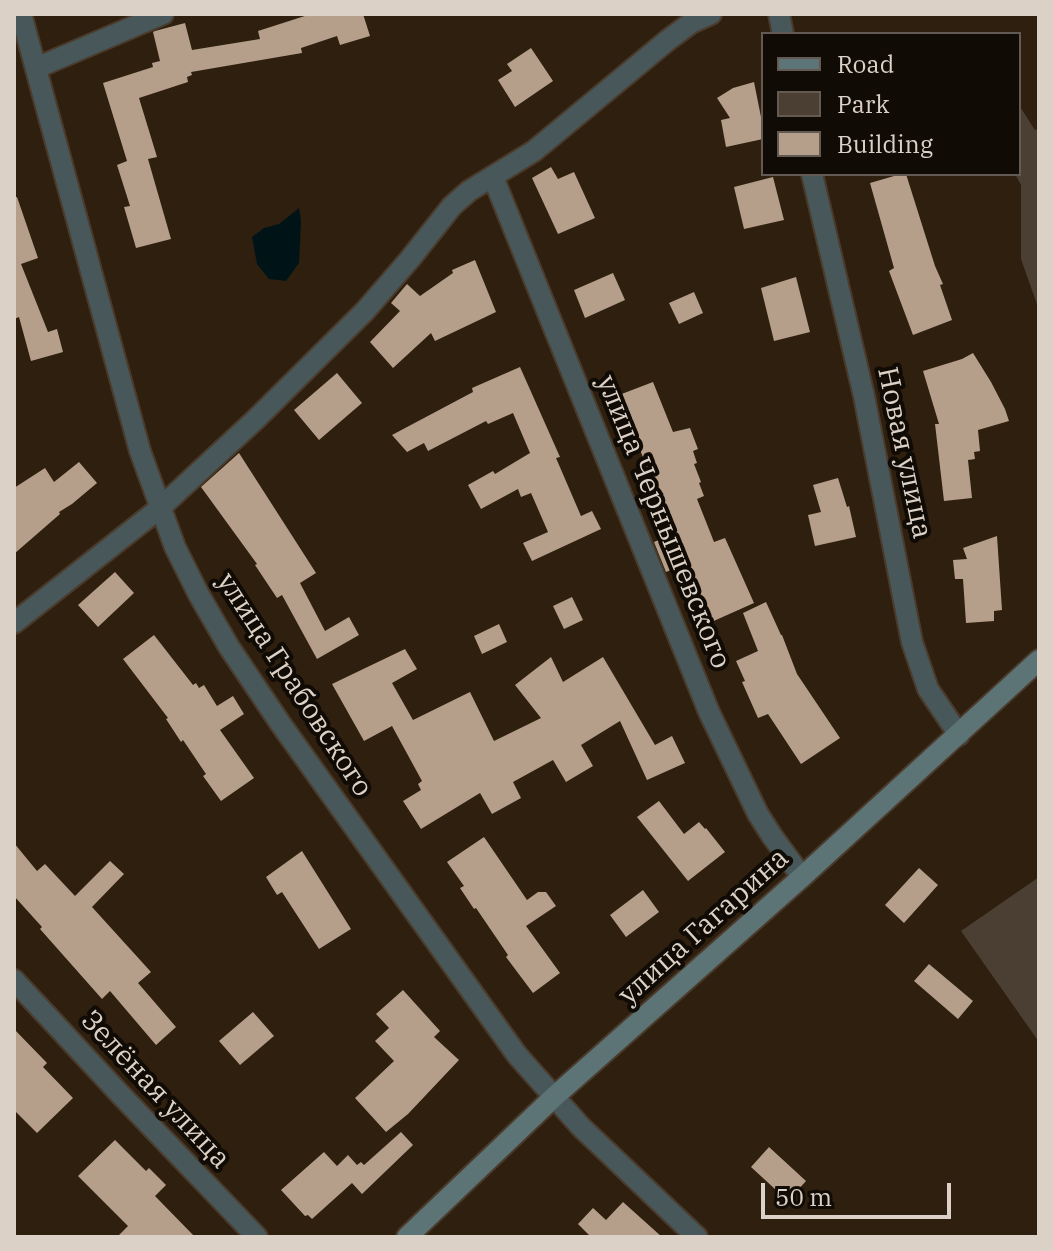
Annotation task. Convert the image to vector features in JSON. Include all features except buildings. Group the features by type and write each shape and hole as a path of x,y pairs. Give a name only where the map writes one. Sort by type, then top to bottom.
{"main road":[{"name":"улица Гагарина","path":"407,1237 555,1096 802,877 1039,660"}],"street":[{"name":"улица Грабовского","path":"21,14 140,451 175,547 199,595 229,647 280,723 517,1055 581,1127 697,1237"},
{"path":"36,68 163,14"},
{"path":"14,623 160,508 326,351 365,311 452,206 469,191 534,151 668,40 691,23 711,14"},
{"name":"Новая улица","path":"812,176 864,396 912,642 928,689 959,735"},
{"name":"улица Чернышевского","path":"493,177 709,712 758,814 802,877"},
{"name":"Зелёная улица","path":"14,980 257,1237"}],"green space":[{"path":"1021,108 1035,130 1039,128 1039,310 1021,259 1021,185 1016,176 1021,176"},
{"path":"1039,877 1039,1042 961,931"}],"shaded area":[{"path":"299,208 299,263 286,281 269,279 257,264 252,237 264,228 279,224"}]}
